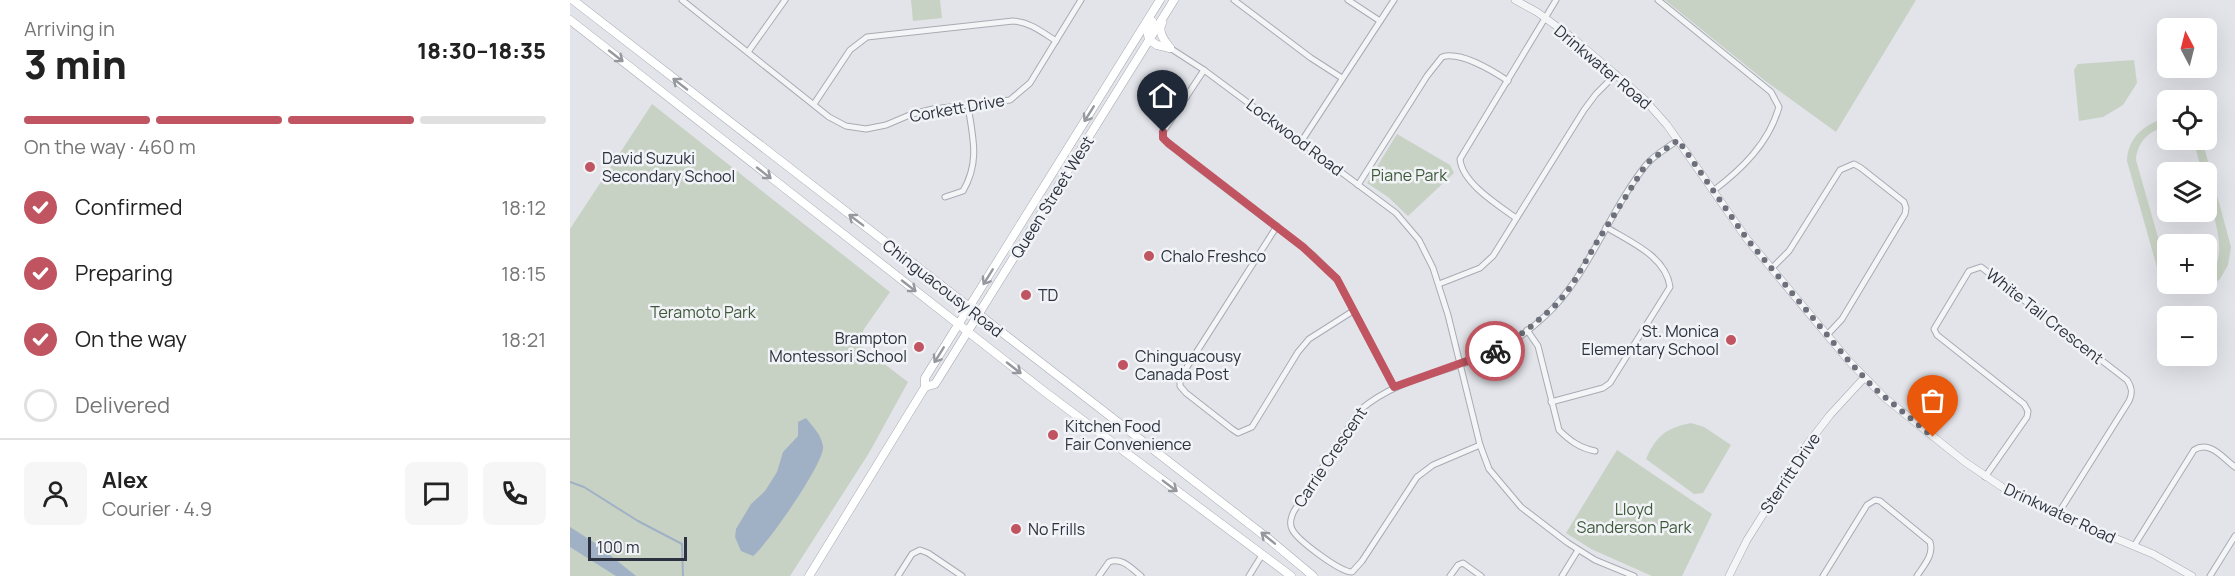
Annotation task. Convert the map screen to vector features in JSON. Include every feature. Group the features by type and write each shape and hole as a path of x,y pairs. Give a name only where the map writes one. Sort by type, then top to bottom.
{"main road":[{"name":"Chinguacousy Road","path":"573,0 1270,540 1313,576"},
{"name":"Queen Street West","path":"808,576 925,387 925,378 1160,0"},
{"name":"Queen Street West","path":"925,387 935,384 979,316 1149,40 1170,2"},
{"path":"1170,2 1170,10 1160,27 1170,48"},
{"name":"Chinguacousy Road","path":"570,20 958,325 1096,431 1292,576"},
{"path":"1149,40 1157,45 1170,48"},
{"path":"1069,146 1079,153"}],"street":[{"name":"Corkett Drive","path":"682,0 829,117 846,126 866,129 886,125 912,114 1010,100 1030,83 1081,0"},
{"path":"748,52 785,0"},
{"path":"1234,0 1311,58 1342,78"},
{"path":"1348,0 1380,21"},
{"path":"1301,142 1394,0"},
{"name":"Drinkwater Road","path":"1515,0 1537,12 1574,39 1644,99 1678,140 1747,239 1864,378 1902,412 1985,477 2018,497 2134,546 2171,563 2192,576"},
{"path":"1516,218 1488,198 1470,180 1462,168 1460,159 1556,0"},
{"path":"1658,0 1771,92 1779,107 1765,139 1737,174 1713,191"},
{"path":"814,104 850,50 867,37 1013,21 1031,25 1056,41"},
{"name":"Lockwood Road","path":"1170,48 1204,70 1395,213 1419,240 1439,284 1480,445 1489,469 1516,501 1578,550 1595,560 1634,576"},
{"path":"1358,185 1427,76 1442,57 1454,56 1489,69 1508,81"},
{"path":"1204,70 1163,132 1163,138 1313,255 1337,279 1394,387"},
{"path":"1439,284 1480,268 1493,256 1584,110 1616,74"},
{"path":"945,197 963,191 972,176 975,152 968,106"},
{"name":"Carrie Crescent","path":"1480,445 1433,465 1417,477 1356,570 1352,572 1344,571 1293,532 1290,519 1360,410 1371,400 1394,387 1496,351 1545,316 1572,285 1647,163 1678,140"},
{"path":"1772,268 1789,251 1840,170 1847,166 1854,164 1861,168 1904,202 1905,214 1842,320 1828,334"},
{"path":"1277,226 1180,378 1180,386 1186,393 1232,429 1238,433 1243,432 1252,427 1277,383 1309,339 1353,311"},
{"path":"1551,402 1603,388 1610,383 1670,287 1665,270 1652,256 1606,227"},
{"name":"White Tail Crescent","path":"1985,477 2027,417 2028,411 2024,404 1937,335 1934,328 1969,271 1981,267 2127,380 2131,386 2129,401 2058,514"},
{"path":"1527,330 1538,346 1559,430 1583,449 1595,451"},
{"name":"Sterritt Drive","path":"1729,576 1747,540 1806,447 1830,415 1864,378"},
{"path":"2134,546 2194,450 2200,446 2210,447 2235,467"},
{"path":"1823,576 1867,505 1875,500 1882,502 1930,542 1932,548 1930,556 1917,576"},
{"path":"2210,576 2235,536"},
{"path":"898,576 912,554 920,550 962,576"},
{"path":"1562,576 1578,550"},
{"path":"1249,576 1262,555"},
{"path":"1099,576 1109,562 1116,560 1123,562 1141,576"},
{"path":"1450,576 1458,565 1463,563 1481,576"}],"green space":[{"path":"911,0 940,0 942,18 913,21"},
{"path":"1665,0 1916,0 1836,132 1764,80"},
{"path":"2134,60 2137,83 2123,105 2103,117 2079,121 2074,70 2078,64"},
{"name":"Teramoto Park","path":"652,104 890,292 864,329 858,344 908,382 869,453 790,576 570,576 570,229"},
{"path":"2157,121 2157,129 2142,142 2136,160 2157,234 2157,267 2127,161 2130,145 2138,133"},
{"name":"Piane Park","path":"1397,134 1450,165 1454,173 1408,216 1388,197 1367,183"},
{"path":"2196,150 2205,150 2208,162 2199,162"},
{"path":"2217,195 2231,247 2228,265 2217,281 2219,243"},
{"path":"1691,423 1704,427 1731,445 1703,493 1694,494 1646,459 1654,444 1663,434"},
{"name":"Lloyd Sanderson Park","path":"1617,450 1712,514 1682,576 1652,576 1591,549 1566,533"}],"water":[{"path":"806,418 819,434 823,446 815,468 782,520 760,549 753,556 741,551 735,537 736,529 751,504 765,491 777,472 783,452 798,436 798,422"},
{"path":"570,527 595,543 636,576 616,576 570,547"}],"waterway":[{"path":"570,482 584,487 638,521 682,544 683,576"}],"way so far":[{"path":"1495,351 1516,339 1557,304 1572,285 1647,163 1678,140 1747,239 1848,360 1885,398 1933,437"}],"place":[{"name":"David Suzuki Secondary School","path":"590,167"},
{"name":"Chalo Freshco","path":"1149,256"},
{"name":"TD","path":"1026,295"},
{"name":"St. Monica Elementary School","path":"1731,340"},
{"name":"Brampton Montessori School","path":"919,347"},
{"name":"Chinguacousy Canada Post","path":"1123,365"},
{"name":"Kitchen Food Fair Convenience","path":"1053,435"},
{"name":"No Frills","path":"1016,529"}],"route":[{"path":"1163,132 1163,138 1168,143 1313,255 1337,279 1394,387 1495,351"}]}
